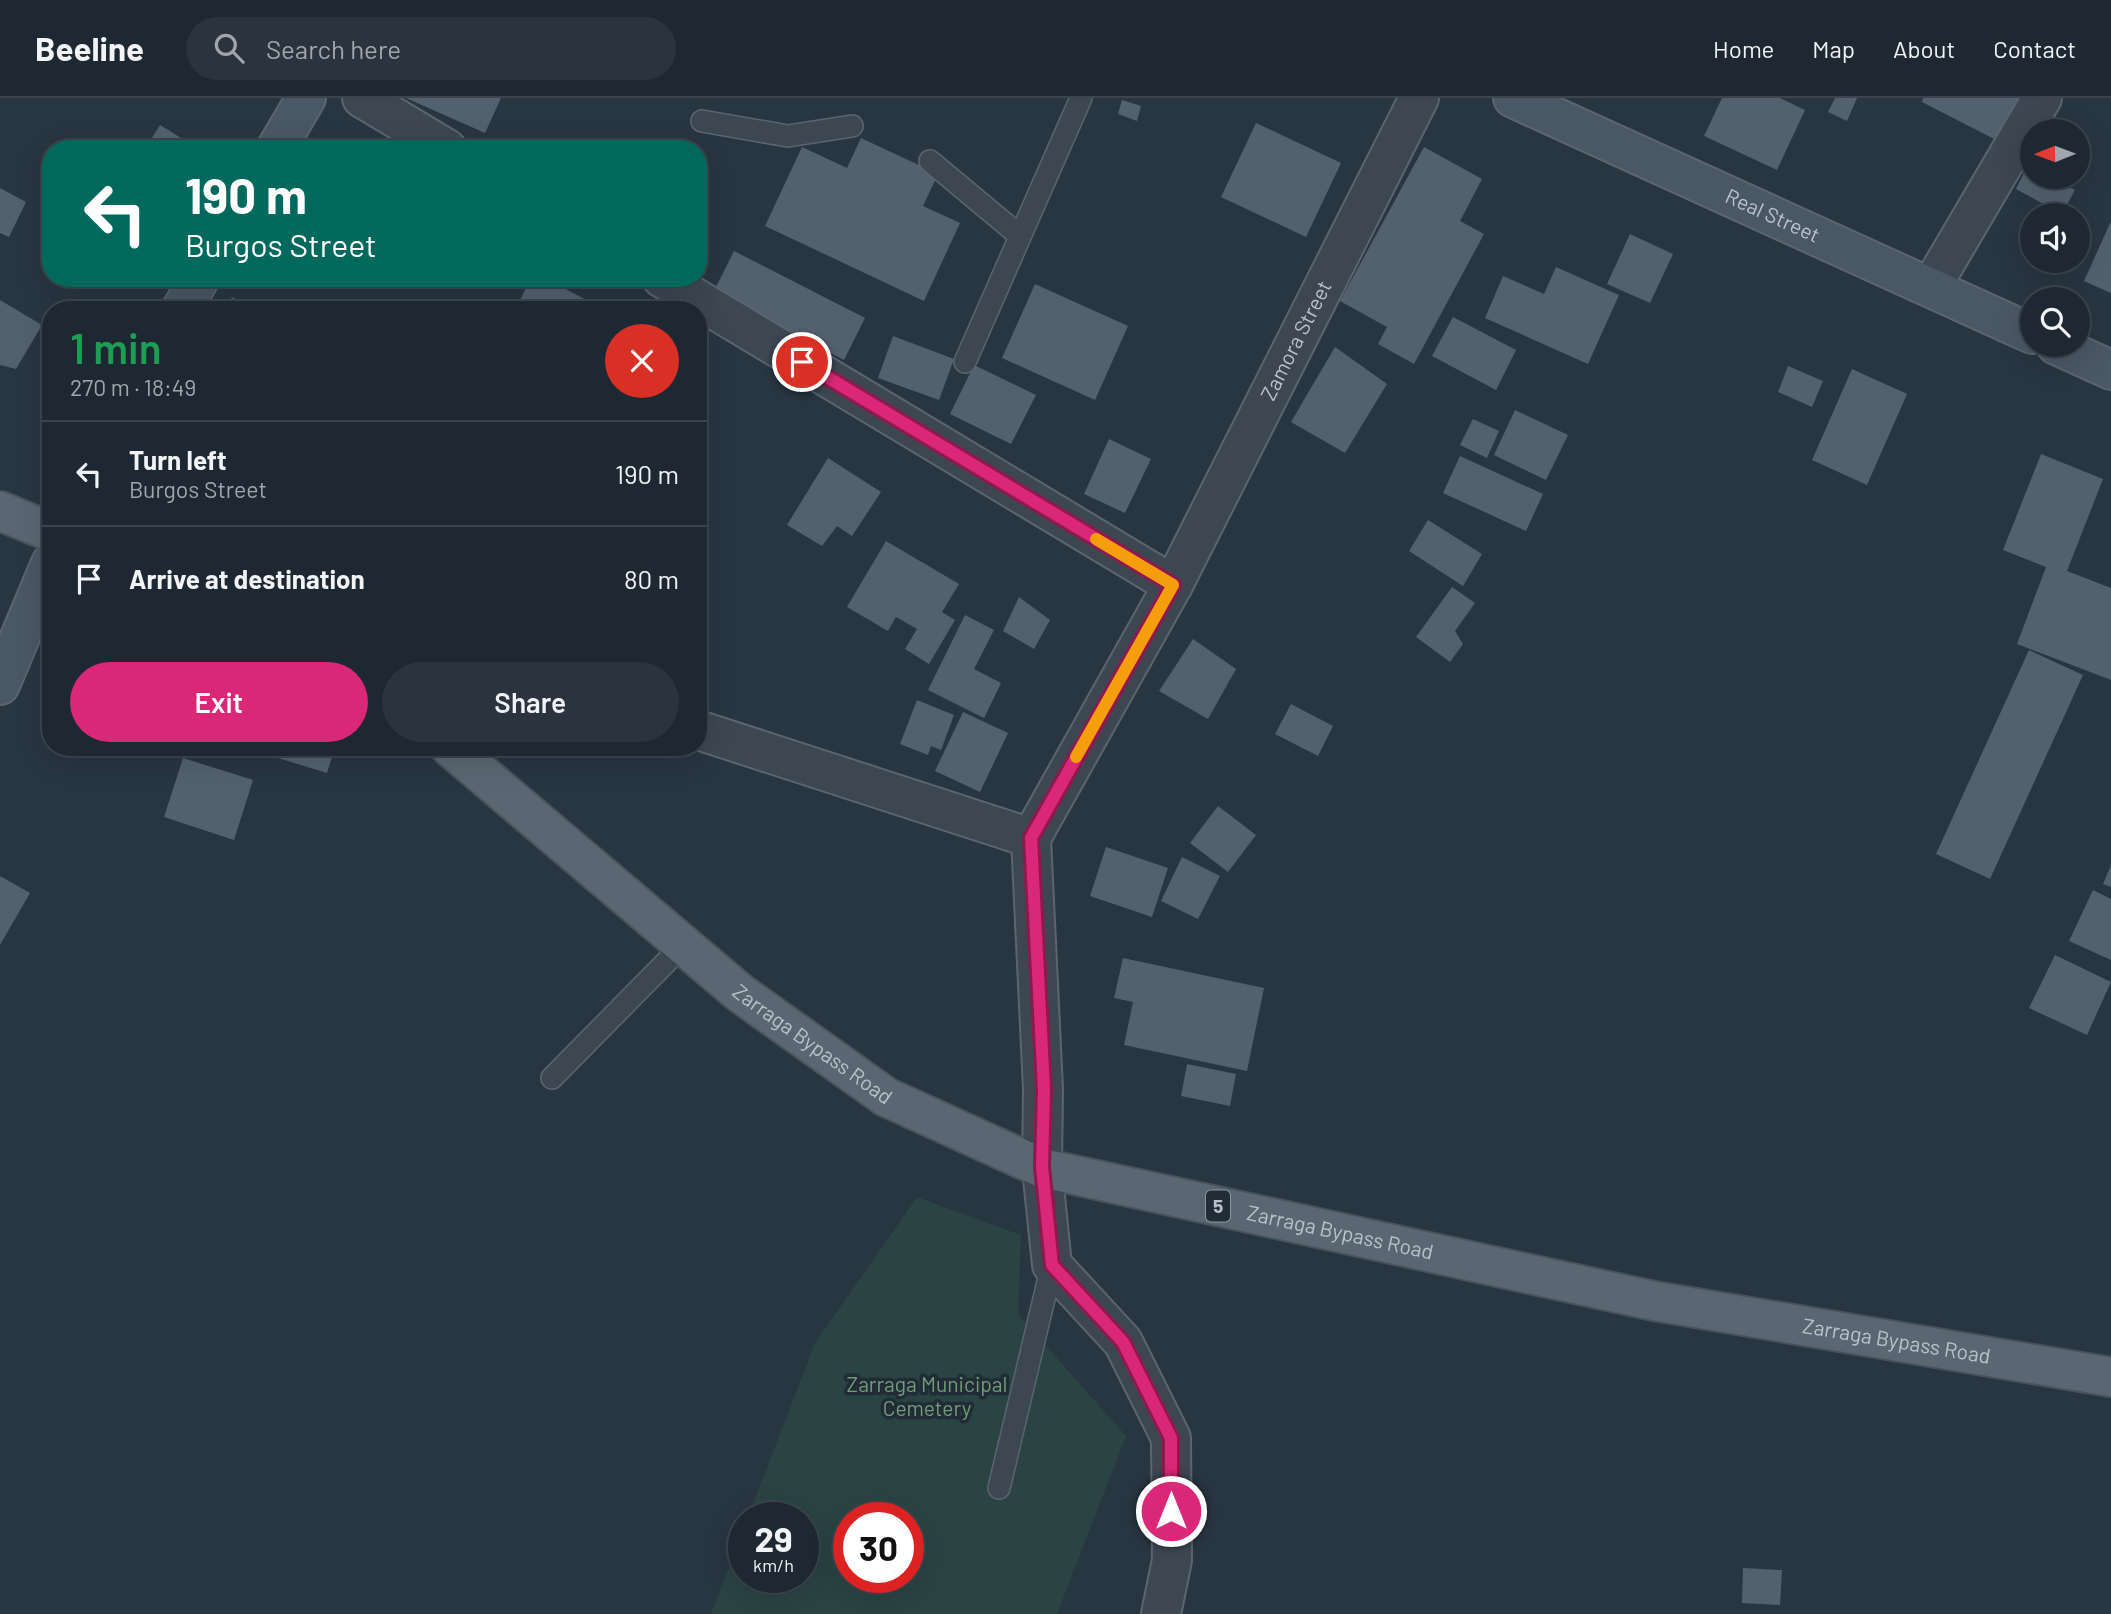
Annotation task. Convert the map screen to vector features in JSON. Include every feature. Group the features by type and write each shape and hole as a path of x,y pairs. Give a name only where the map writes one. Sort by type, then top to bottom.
{"main road":[{"path":"281,140 306,98"},
{"name":"Real Street","path":"1513,98 2020,329"},
{"path":"2082,357 2111,370"},
{"path":"0,511 42,528"},
{"path":"0,685 42,585"},
{"name":"Zarraga Bypass Road","path":"461,756 685,943 740,993 886,1097 1042,1167 1654,1301 2111,1377"}],"street":[{"path":"362,98 432,140"},
{"name":"Zamora Street","path":"1031,838 1173,585 1419,98"},
{"path":"1931,288 2042,98"},
{"path":"677,287 700,301"},
{"path":"707,305 1173,585"},
{"path":"707,733 1031,838 1044,1089 1042,1167 1052,1265 1123,1342 1171,1438 1172,1560 1161,1614"}],"lane":[{"path":"965,362 1080,98"},
{"path":"702,121 788,136 852,125"},
{"path":"930,161 1020,236"},
{"path":"552,1078 685,943"},
{"path":"999,1488 1052,1265"}],"green space":[{"name":"Zarraga Municipal Cemetery","path":"917,1197 1021,1235 1018,1314 1126,1436 1057,1614 711,1614 728,1570 728,1593 819,1593 819,1502 754,1502 815,1343"}],"building":[{"path":"406,98 501,98 485,133"},
{"path":"1722,98 1780,98 1805,110 1777,170 1704,136"},
{"path":"1835,98 1857,98 1847,121 1828,112"},
{"path":"1923,98 2020,98 1998,141 1922,102"},
{"path":"1122,100 1141,106 1137,121 1118,114"},
{"path":"1256,123 1341,163 1306,237 1221,197"},
{"path":"160,125 184,140 151,140"},
{"path":"861,138 938,174 923,206 960,223 924,301 765,226 802,147 847,168"},
{"path":"1424,147 1482,179 1460,221 1484,234 1414,364 1378,344 1387,327 1340,301"},
{"path":"2020,181 2020,189 2075,190 2068,203 2042,203 2016,189"},
{"path":"0,188 26,202 9,237 0,233"},
{"path":"2111,221 2111,293 2084,281 2090,273"},
{"path":"1630,234 1673,254 1650,303 1607,284"},
{"path":"734,251 865,318 844,360 713,293"},
{"path":"1556,267 1619,295 1588,364 1485,318 1503,276 1544,294"},
{"path":"1035,284 1128,326 1095,400 1002,358"},
{"path":"526,287 562,287 588,301 520,301"},
{"path":"0,300 42,325 16,369 0,365"},
{"path":"1453,317 1516,350 1496,390 1432,356"},
{"path":"893,336 954,359 939,400 878,378"},
{"path":"1335,347 1387,384 1345,453 1291,422"},
{"path":"974,365 1036,395 1011,444 950,414"},
{"path":"1788,366 1823,381 1812,407 1778,392"},
{"path":"1852,369 1907,394 1867,485 1812,460"},
{"path":"1515,410 1568,435 1546,480 1494,455"},
{"path":"1473,419 1499,431 1487,458 1460,445"},
{"path":"1109,439 1151,459 1125,513 1084,494"},
{"path":"2041,454 2103,479 2067,571 2111,588 2111,680 2017,644 2046,567 2003,550"},
{"path":"1460,456 1543,494 1526,531 1443,493"},
{"path":"828,458 881,492 852,536 837,526 822,546 787,525"},
{"path":"1428,520 1482,554 1463,586 1409,551"},
{"path":"886,541 959,584 942,612 955,620 929,664 905,649 917,629 896,617 888,631 847,607"},
{"path":"1452,587 1475,603 1455,631 1463,644 1450,662 1416,637"},
{"path":"1019,597 1050,620 1034,649 1003,631"},
{"path":"965,615 994,630 974,669 1001,683 984,718 928,690"},
{"path":"1193,639 1236,669 1208,719 1159,691"},
{"path":"2029,650 2083,675 1990,879 1936,854"},
{"path":"917,700 954,715 941,750 931,746 928,755 900,744"},
{"path":"1291,704 1333,726 1318,756 1275,734"},
{"path":"963,712 1008,733 980,792 935,771"},
{"path":"272,756 332,756 327,773"},
{"path":"183,758 253,780 234,840 164,817"},
{"path":"1218,806 1256,835 1228,872 1190,843"},
{"path":"1106,847 1168,868 1152,917 1090,896"},
{"path":"1182,857 1220,876 1198,919 1161,901"},
{"path":"2111,865 2111,887 2103,884"},
{"path":"0,876 30,893 0,945"},
{"path":"2093,890 2111,899 2111,960 2069,941"},
{"path":"2055,955 2111,982 2087,1035 2029,1008"},
{"path":"1123,958 1264,988 1247,1071 1124,1045 1133,1002 1114,998"},
{"path":"1187,1064 1236,1074 1230,1106 1181,1096"},
{"path":"1743,1568 1782,1570 1780,1605 1742,1603"}],"slow traffic":[{"path":"1076,757 1173,585 1096,539"}],"route":[{"path":"802,362 1173,585 1031,838 1044,1089 1042,1167 1052,1265 1123,1342 1171,1438 1171,1511"}]}
